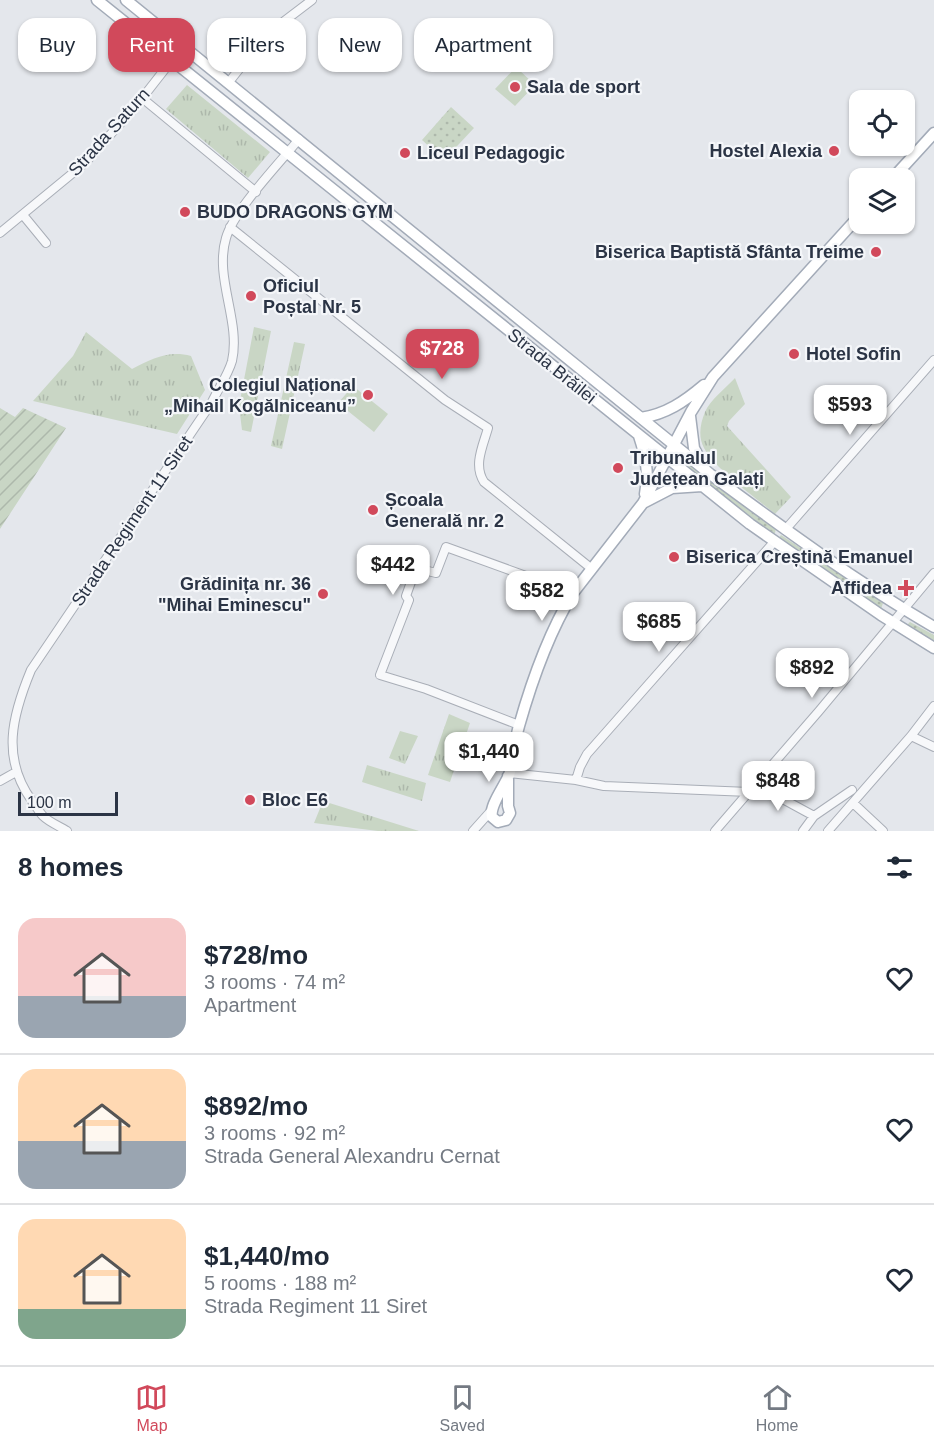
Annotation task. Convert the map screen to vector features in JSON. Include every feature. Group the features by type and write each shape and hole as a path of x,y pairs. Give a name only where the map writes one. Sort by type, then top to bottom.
{"main road":[{"name":"Strada Brăilei","path":"97,0 120,18"},
{"name":"Strada Brăilei","path":"126,0 148,18"},
{"name":"Strada Brăilei","path":"195,55 710,474 858,581 934,627"},
{"name":"Strada Brăilei","path":"187,72 774,542 934,648"},
{"path":"901,168 934,133"},
{"path":"641,418 665,413 688,399 713,377 849,227"},
{"path":"508,831 500,815 519,725 548,641 573,593 643,503 691,412 713,377"},
{"path":"691,412 690,425 694,448 710,474"},
{"path":"639,436 648,470 643,503"},
{"path":"643,503 672,488 702,486"}],"street":[{"path":"229,82 266,35 312,0"},
{"name":"Strada Saturn","path":"0,233 85,163 163,72"},
{"path":"142,98 256,192"},
{"name":"Strada Regiment 11 Siret","path":"67,831 43,817 22,787 16,772 12,729 19,702 31,670 171,466 212,402 230,366 233,339 223,251 230,227 299,139"},
{"path":"23,215 46,243"},
{"path":"230,227 445,400 488,428 478,464 479,474 484,482 592,568"},
{"path":"785,530 934,360"},
{"path":"926,369 934,376"},
{"path":"576,780 587,754 774,542"},
{"path":"519,725 426,689 380,675 409,600 406,597 416,568 436,573 446,547 573,593"},
{"path":"715,831 934,573"},
{"path":"828,831 911,736 934,706"},
{"path":"911,736 934,747"},
{"path":"0,781 16,772"},
{"path":"509,774 576,780 604,786 748,792"},
{"path":"755,784 814,816"},
{"path":"726,790 733,809"},
{"path":"803,831 814,816 852,790"},
{"path":"853,803 883,831"},
{"path":"475,830 500,815"}],"green space":[{"name":"Sala de sport","path":"511,72 521,72 535,85 515,106 495,89"},
{"path":"187,85 270,152 248,178 166,109"},
{"path":"451,107 474,128 444,160 422,140"},
{"path":"254,327 271,331 251,432 242,430 239,406"},
{"path":"86,332 132,369 167,355 191,356 205,390 177,434 33,401 73,356"},
{"path":"294,342 305,344 282,449 271,446"},
{"path":"735,378 745,404 727,426 791,497 775,514 727,474 710,457 702,444 700,430 707,408"},
{"path":"353,386 388,414 374,432 338,403"},
{"path":"0,408 15,417 23,408 66,428 0,529"},
{"path":"684,459 776,528 775,533 772,534 682,463"},
{"path":"781,535 883,603 881,609 778,539"},
{"path":"910,622 934,635 934,643 907,625"},
{"path":"449,714 470,723 450,782 428,775"},
{"path":"400,731 418,736 405,764 389,758"},
{"path":"367,765 426,783 422,801 362,782"},
{"path":"323,801 419,831 378,831 314,823"}],"place":[{"name":"Sala de sport","path":"515,87"},
{"name":"Hostel Alexia","path":"834,151"},
{"name":"Liceul Pedagogic","path":"405,153"},
{"name":"BUDO DRAGONS GYM","path":"185,212"},
{"name":"Biserica Baptistă Sfânta Treime","path":"876,252"},
{"name":"Oficiul Poștal Nr. 5","path":"251,296"},
{"name":"Hotel Sofin","path":"794,354"},
{"name":"Colegiul Național „Mihail Kogălniceanu”","path":"368,395"},
{"name":"Tribunalul Județean Galați","path":"618,468"},
{"name":"Școala Generală nr. 2","path":"373,510"},
{"name":"Biserica Creștină Emanuel","path":"674,557"},
{"name":"Affidea","path":"906,588"},
{"name":"Grădinița nr. 36 \"Mihai Eminescu\"","path":"323,594"},
{"name":"Bloc E6","path":"250,800"}]}
